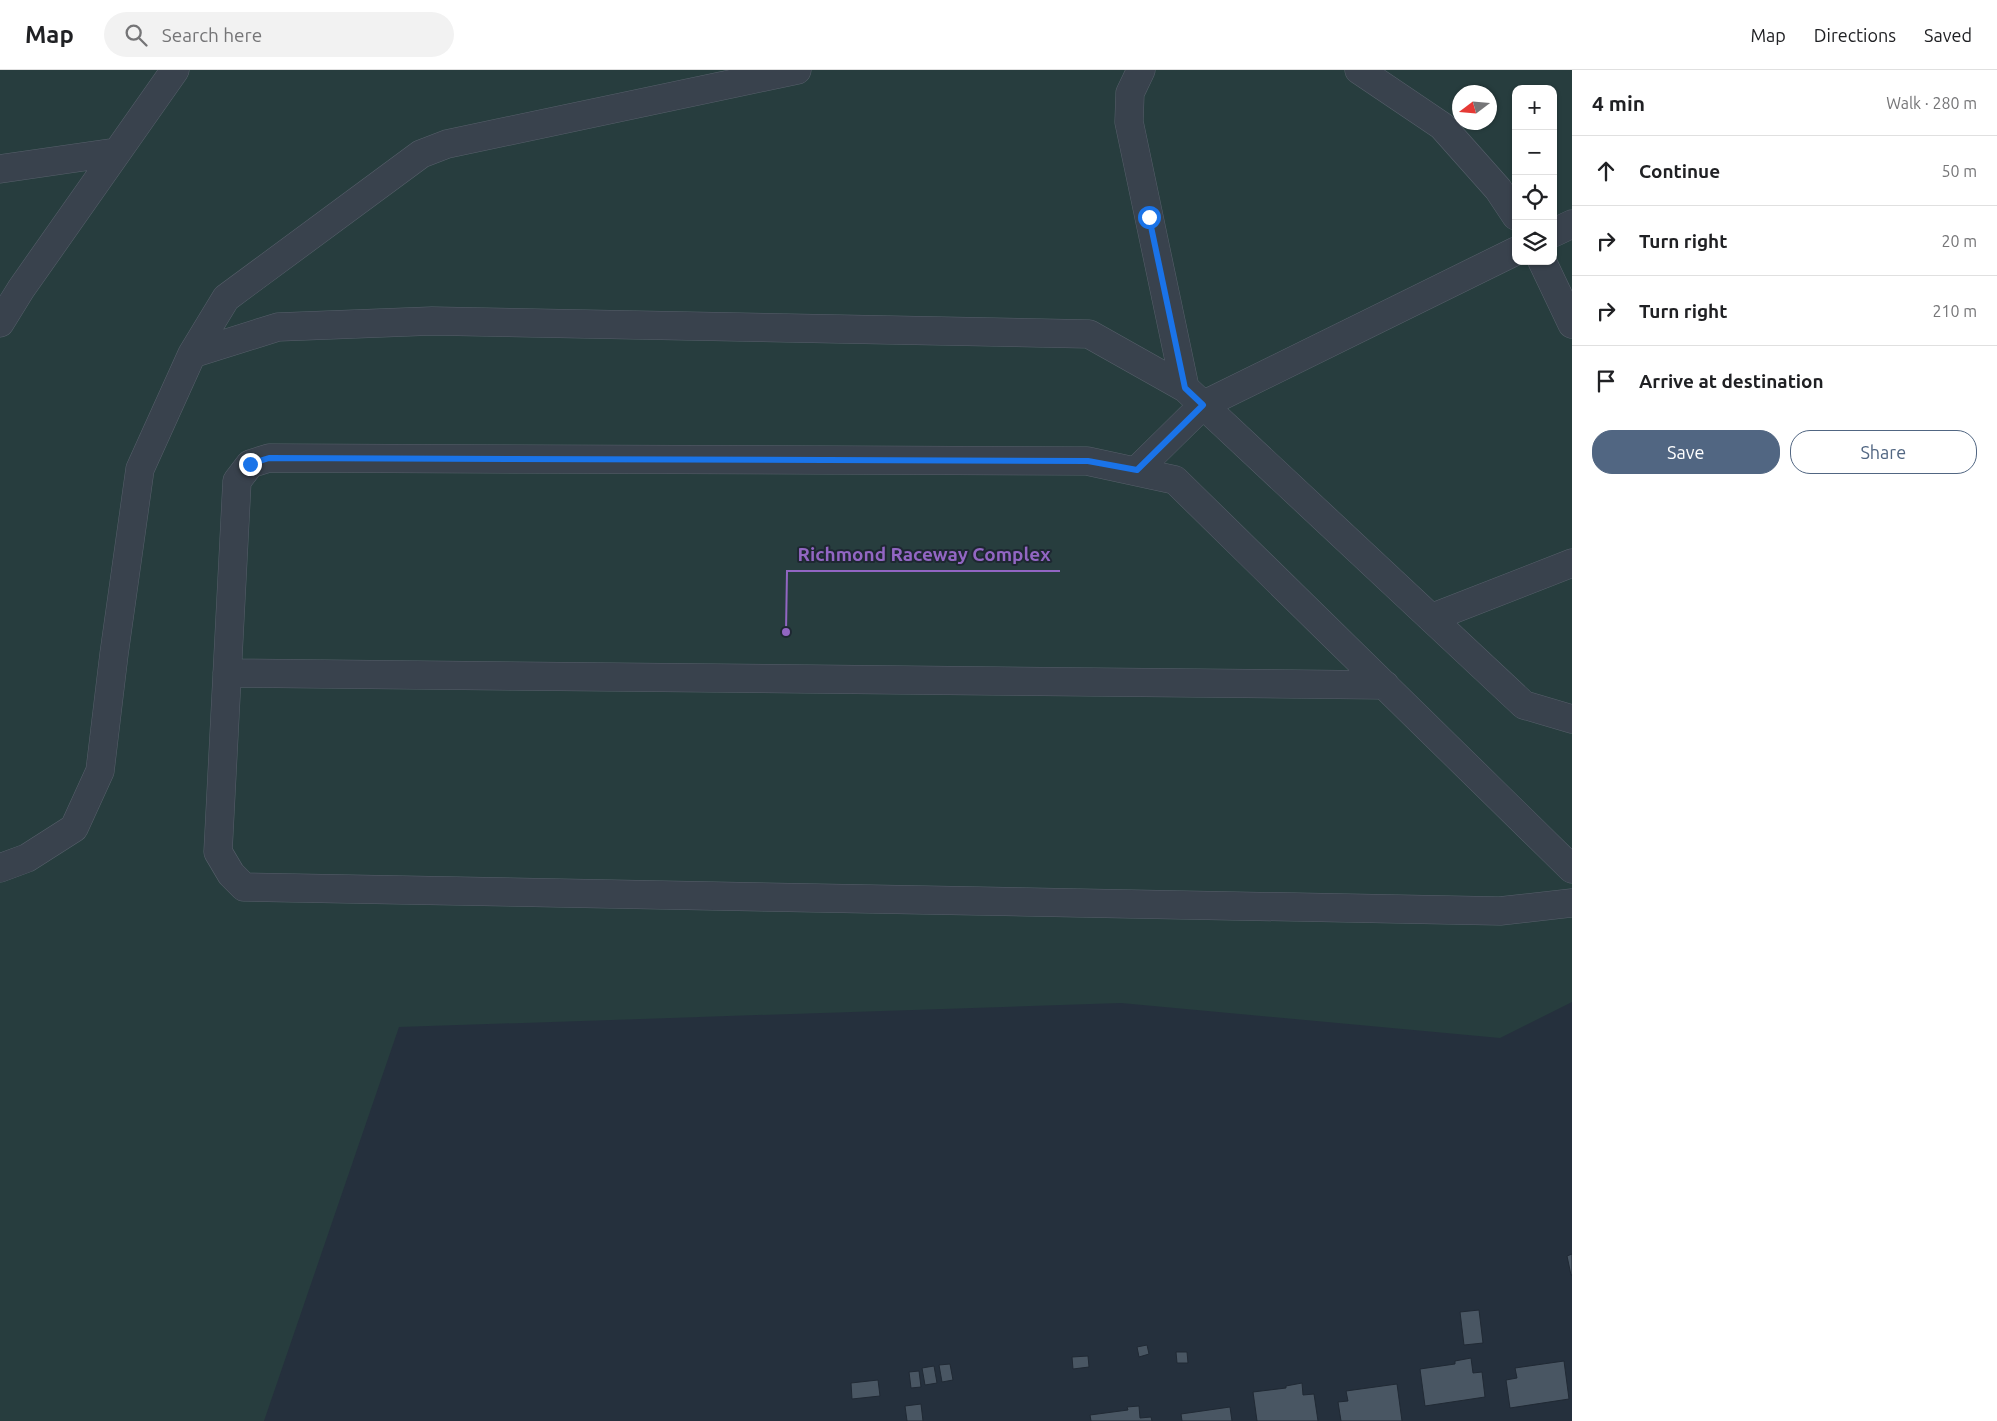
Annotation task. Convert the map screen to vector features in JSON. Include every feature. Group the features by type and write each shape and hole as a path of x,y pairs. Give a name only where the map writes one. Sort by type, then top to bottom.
{"lane":[{"path":"0,323 21,289 175,70"},
{"path":"0,868 27,858 74,828 100,771 140,469 192,354 226,298 421,154 447,144 797,70"},
{"path":"1141,70 1130,93 1129,122 1194,396"},
{"path":"1359,70 1442,126 1498,189 1512,210"},
{"path":"0,169 117,152"},
{"path":"1557,231 1572,224"},
{"path":"1137,470 1194,396 1512,253"},
{"path":"1544,265 1572,324"},
{"path":"192,354 278,327 432,321 1089,334 1194,396 1524,705 1572,719"},
{"path":"1572,869 1176,480 1137,470 1088,461 269,458 250,464 237,481 218,852 231,874 244,887 1500,911 1572,903"},
{"path":"1431,618 1572,563"},
{"path":"227,673 1385,685"}],"green space":[{"path":"0,70 1572,70 1572,1002 1500,1038 1121,1003 399,1027 264,1421 0,1421"}],"building":[{"path":"1572,1254 1572,1275 1571,1275 1567,1256"},
{"path":"1479,1310 1483,1343 1464,1345 1460,1312"},
{"path":"1147,1345 1149,1354 1139,1357 1137,1347"},
{"path":"1176,1352 1187,1352 1188,1363 1177,1363"},
{"path":"1088,1356 1089,1367 1073,1369 1072,1357"},
{"path":"1471,1358 1473,1373 1482,1372 1485,1397 1425,1406 1420,1369 1455,1364 1455,1361"},
{"path":"1564,1361 1569,1399 1510,1408 1506,1380 1517,1378 1515,1368"},
{"path":"950,1364 953,1380 942,1382 939,1365"},
{"path":"934,1366 937,1383 925,1385 922,1368"},
{"path":"919,1371 921,1387 911,1388 909,1372"},
{"path":"878,1380 880,1396 852,1399 851,1383"},
{"path":"1302,1383 1303,1395 1314,1394 1318,1421 1257,1421 1253,1392 1286,1388 1286,1386"},
{"path":"1397,1384 1402,1421 1341,1421 1338,1402 1348,1401 1346,1391"},
{"path":"921,1404 923,1421 907,1421 905,1406"},
{"path":"1139,1406 1140,1418 1151,1417 1152,1421 1091,1421 1090,1415 1128,1410 1127,1407"},
{"path":"1230,1407 1232,1421 1182,1421 1181,1414"}],"place":[{"name":"Richmond Raceway Complex","path":"786,632"}],"route":[{"path":"250,464 269,458 1088,461 1137,470 1203,405 1185,388 1149,217"}]}
